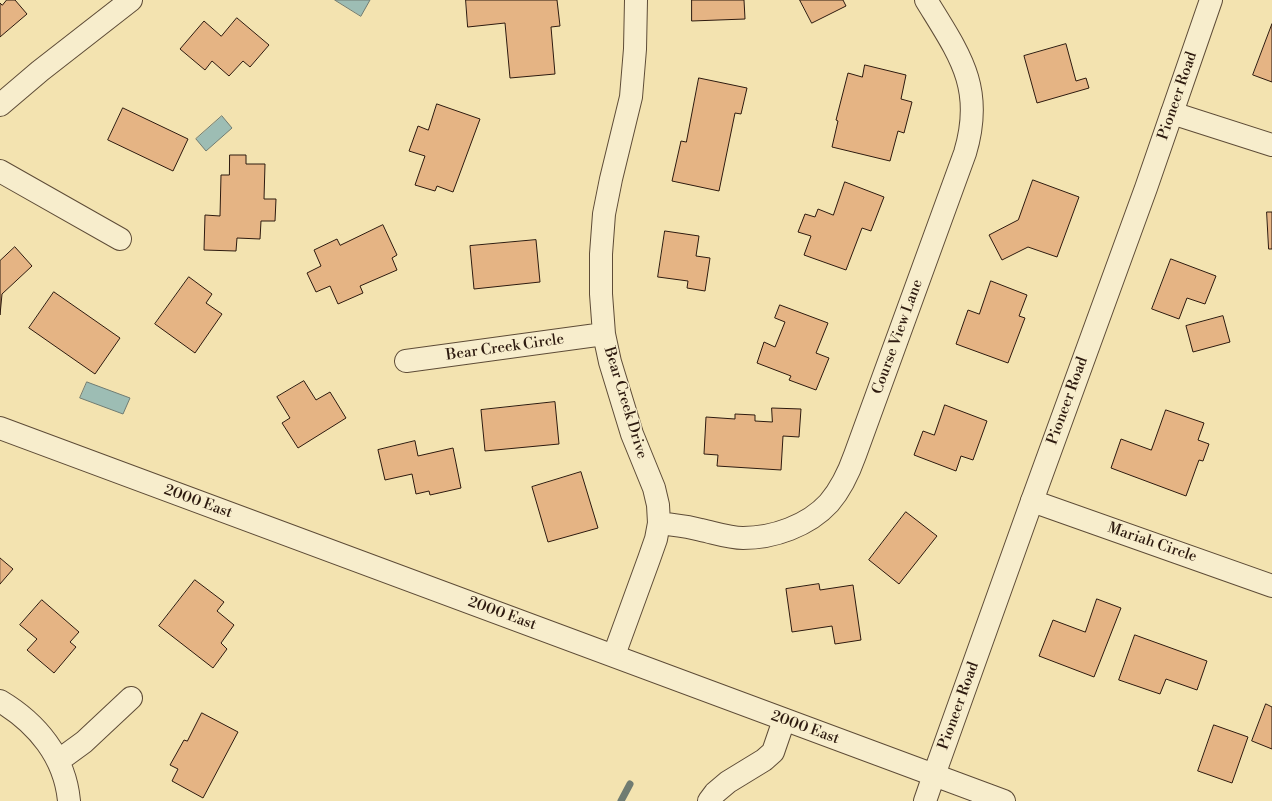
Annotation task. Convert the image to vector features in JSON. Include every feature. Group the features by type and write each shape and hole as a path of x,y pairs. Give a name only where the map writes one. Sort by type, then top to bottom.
{"street":[{"path":"0,106 40,71 131,0"},
{"name":"Bear Creek Drive","path":"614,656 656,539 659,523 658,505 654,488 632,434 610,362 604,334 601,294 601,254 604,221 611,179 631,98 635,49 636,0"},
{"name":"Course View Lane","path":"659,523 742,538 764,536 806,522 828,504 844,481 861,440 970,135 973,117 969,82 963,65 926,0"},
{"name":"Pioneer Road","path":"925,801 1146,188 1211,0"},
{"path":"1172,113 1272,145"},
{"path":"0,171 120,240"},
{"name":"Bear Creek Circle","path":"406,361 604,334"},
{"name":"2000 East","path":"0,428 1004,801"},
{"name":"Mariah Circle","path":"1032,501 1272,586"},
{"path":"58,761 84,742 130,698"},
{"path":"0,701 27,720 45,739 58,761 64,777 69,801"},
{"path":"709,801 715,793 728,782 764,760 773,752 784,720"}],"water":[{"path":"335,0 370,0 361,16"},
{"path":"222,116 232,128 206,151 196,139"},
{"path":"87,382 130,398 123,414 80,398"}],"building":[{"path":"7,0 15,0 27,14 0,37 0,3 2,5"},
{"path":"466,0 557,0 560,26 551,27 555,74 510,78 505,23 468,27"},
{"path":"692,0 744,0 745,19 692,21"},
{"path":"800,0 843,0 846,6 812,23"},
{"path":"237,18 269,45 250,67 243,61 229,76 212,61 205,70 180,49 204,21 221,36"},
{"path":"1272,24 1272,82 1253,75"},
{"path":"1066,44 1076,81 1086,78 1089,88 1037,103 1024,56"},
{"path":"865,65 906,75 901,99 912,102 904,133 898,131 890,161 832,147 838,121 836,120 848,73 862,77"},
{"path":"699,78 747,88 741,114 735,113 719,191 672,181 681,141 686,142"},
{"path":"437,104 480,119 453,192 437,186 435,191 415,185 425,156 409,151 418,126 428,130"},
{"path":"123,108 188,139 173,171 108,140"},
{"path":"230,155 246,155 246,164 265,164 264,199 276,199 275,221 261,221 260,239 237,238 236,251 204,250 205,215 220,216 221,175 229,175"},
{"path":"1033,180 1079,197 1057,257 1028,247 1002,260 989,235 1018,220"},
{"path":"845,182 884,197 871,231 862,228 846,270 804,255 811,236 798,232 805,214 815,217 818,209 833,215"},
{"path":"1267,212 1272,212 1272,249 1269,249"},
{"path":"383,225 397,255 392,258 397,270 360,286 363,293 338,304 330,286 316,292 307,273 321,266 314,250 337,239 340,245"},
{"path":"665,231 699,236 696,256 710,258 705,291 687,288 688,281 658,277"},
{"path":"536,240 540,282 474,289 470,246"},
{"path":"15,247 32,266 2,294 0,315 0,261"},
{"path":"1171,259 1216,276 1205,304 1187,298 1179,319 1152,309"},
{"path":"189,277 212,294 206,303 222,314 195,353 155,324"},
{"path":"991,281 1027,295 1019,316 1025,318 1008,363 956,344 968,310 979,314"},
{"path":"54,292 120,338 95,374 29,328"},
{"path":"780,305 828,323 816,353 829,358 816,390 789,380 791,376 757,363 764,342 775,347 785,322 775,318"},
{"path":"1223,316 1230,342 1193,352 1186,326"},
{"path":"304,381 316,400 330,392 346,418 298,448 282,423 290,418 277,397"},
{"path":"555,402 559,444 485,451 481,410"},
{"path":"945,405 987,421 973,460 961,456 956,471 914,455 923,431 934,435"},
{"path":"772,408 801,409 799,437 783,436 781,470 717,466 718,455 704,454 706,417 735,419 735,414 755,415 755,421 772,422"},
{"path":"1166,410 1204,423 1198,440 1209,444 1203,461 1199,460 1186,496 1111,468 1121,439 1151,450"},
{"path":"415,441 418,456 453,448 461,488 430,495 429,491 416,494 412,474 385,480 378,450"},
{"path":"581,472 598,528 548,542 532,487"},
{"path":"906,512 937,536 899,584 869,560"},
{"path":"0,558 13,569 0,584"},
{"path":"195,580 224,602 217,611 234,625 221,643 227,649 213,668 159,626"},
{"path":"819,584 820,590 853,585 861,640 835,644 832,626 792,632 786,589"},
{"path":"1097,599 1121,608 1094,677 1039,656 1053,620 1085,632"},
{"path":"42,600 79,632 70,642 76,647 54,673 27,650 37,639 20,625"},
{"path":"1135,635 1207,661 1197,690 1166,679 1160,694 1119,680"},
{"path":"1266,704 1272,707 1272,749 1252,741"},
{"path":"202,713 238,732 203,798 172,781 178,769 170,765 184,740 187,741"},
{"path":"1214,725 1248,737 1232,783 1198,771"}],"waterway":[{"path":"621,801 630,784"}]}
